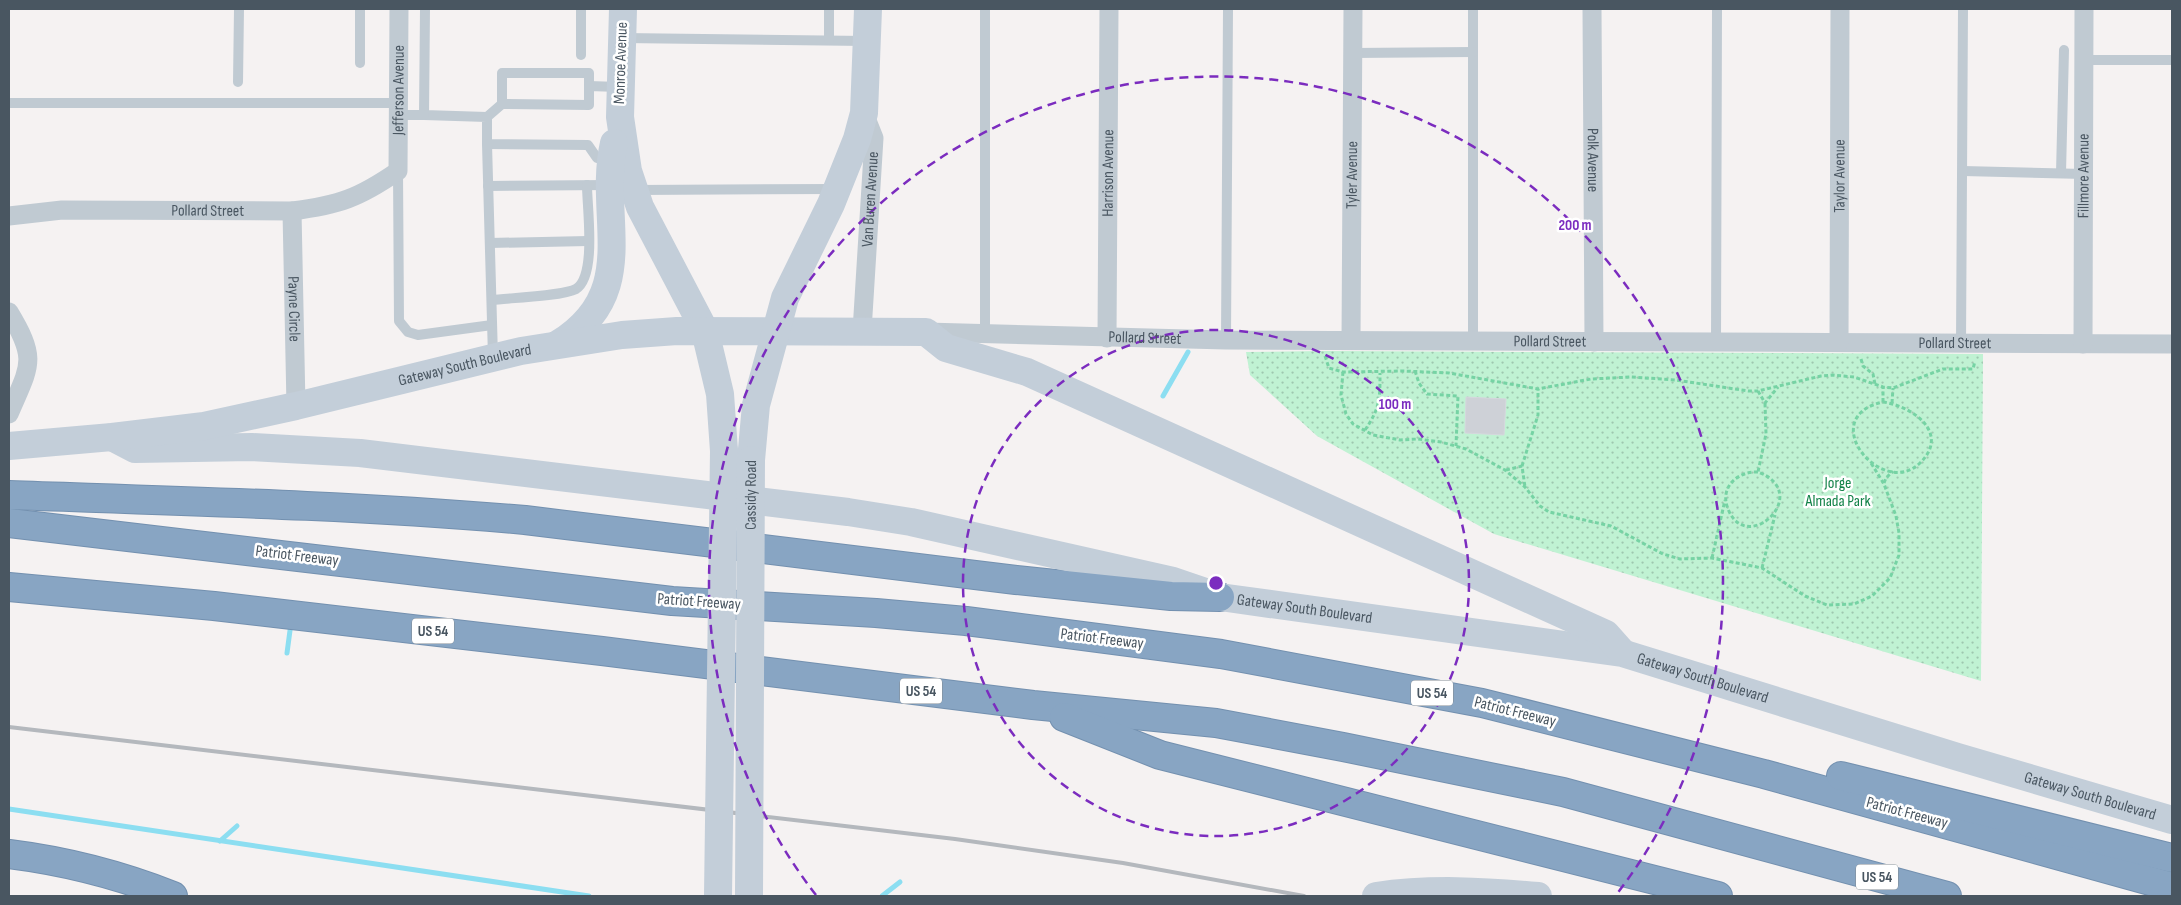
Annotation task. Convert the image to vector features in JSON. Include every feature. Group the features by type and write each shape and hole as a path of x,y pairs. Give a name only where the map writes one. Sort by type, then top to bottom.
{"highway":[{"path":"9,495 254,503 525,520 1016,580 1171,596 1220,597"},
{"name":"Patriot Freeway","path":"9,523 672,601 946,619 1221,654 1482,703 1764,774 2172,887"},
{"name":"US 54","path":"9,587 214,606 1033,705 1216,724 1343,746 1563,792 1947,896"},
{"path":"1033,705 1160,755 1718,896"},
{"path":"1764,774 1802,767 2172,858"},
{"path":"9,854 82,867 173,896"}],"main road":[{"name":"Monroe Avenue","path":"620,117 623,9"},
{"name":"Van Buren Avenue","path":"864,113 868,9"},
{"name":"Cassidy Road","path":"749,896 751,460 756,405 785,298 837,189 857,139 864,113"},
{"name":"Cassidy Road","path":"620,117 628,171 610,180 640,207 705,331 720,394 724,451 718,896"},
{"path":"558,344 584,326 604,292 609,276 612,255 610,180 620,117"},
{"name":"Gateway South Boulevard","path":"9,446 112,437 204,426 296,406 493,358 558,344 622,335 775,330 926,332"},
{"path":"926,332 946,348 995,361 1034,375 1606,634 1622,653"},
{"name":"Gateway South Boulevard","path":"112,437 135,449 252,447 360,453 848,512 928,526 1173,581 1220,597 1622,653 1958,757 2172,820"},
{"path":"1376,896 1451,891 1538,896"}],"street":[{"name":"Jefferson Avenue","path":"398,9 398,171"},
{"name":"Harrison Avenue","path":"1107,338 1109,9"},
{"name":"Tyler Avenue","path":"1351,340 1353,9"},
{"name":"Polk Avenue","path":"1592,9 1594,342"},
{"name":"Taylor Avenue","path":"1839,342 1840,9"},
{"name":"Fillmore Avenue","path":"2083,344 2084,174 2073,146 2084,60 2084,9"},
{"name":"Van Buren Avenue","path":"862,330 874,138 864,113"},
{"name":"Pollard Street","path":"9,216 36,211 62,210 292,211 318,208 348,200 376,187 398,171"},
{"name":"Payne Circle","path":"292,211 296,406"},
{"path":"9,312 28,348 29,363 27,373 9,414"},
{"name":"Pollard Street","path":"926,332 1226,340 2172,344"}],"lane":[{"path":"238,82 239,9"},
{"path":"360,9 360,63"},
{"path":"424,115 425,9"},
{"path":"581,9 581,55"},
{"path":"829,9 829,40"},
{"path":"985,9 985,334"},
{"path":"1226,340 1228,9"},
{"path":"1473,9 1473,341"},
{"path":"1716,342 1717,9"},
{"path":"1961,344 1962,9"},
{"path":"622,38 868,41"},
{"path":"2061,173 2073,146 2064,50"},
{"path":"1353,53 1473,52"},
{"path":"2084,60 2172,60"},
{"path":"9,103 398,109 424,115 487,117 502,104 589,105 589,73 502,72 502,104"},
{"path":"589,86 620,87"},
{"path":"487,117 493,358"},
{"path":"487,144 588,144 610,180"},
{"path":"398,171 399,321 408,332 418,335 492,325"},
{"path":"1962,171 2084,174"},
{"path":"488,186 610,180 837,189"},
{"path":"492,300 564,292 576,288 586,278 589,262 588,241 610,180"},
{"path":"490,243 588,241"}],"path":[{"path":"1325,351 1326,364 1329,368 1343,372 1380,373 1415,371 1473,376 1538,389 1591,379 1631,377 1667,379 1725,389 1758,391 1827,376 1854,377 1883,387 1893,388 1943,369 1973,370 1973,360 1983,360"},
{"path":"1860,353 1863,366 1875,377 1875,384"},
{"path":"1415,371 1419,383 1427,394 1458,396 1456,446"},
{"path":"1343,372 1342,404 1353,424 1365,430 1380,437 1400,440 1418,439 1456,446 1478,454 1505,470 1525,487 1540,506 1549,512 1612,526 1663,554 1680,559 1712,558 1762,568 1817,602 1846,605 1872,596 1890,578 1899,556 1898,525 1884,484 1872,463 1856,446 1854,430 1858,418 1864,411 1883,402 1892,403 1920,416 1928,426 1931,440 1928,453 1917,466 1904,471 1893,472 1872,463"},
{"path":"1365,430 1378,411 1381,394 1380,373"},
{"path":"1765,403 1778,387"},
{"path":"1883,387 1883,402"},
{"path":"1892,403 1893,388"},
{"path":"1525,487 1522,466 1538,415 1538,389"},
{"path":"1758,391 1765,403 1766,434 1758,472"},
{"path":"1505,470 1522,466"},
{"path":"1712,558 1728,488 1740,475 1758,472 1773,481 1778,489 1780,498 1762,568"},
{"path":"1884,484 1886,478 1893,472"},
{"path":"1726,496 1730,514 1743,524 1761,524 1769,521 1775,514"}],"green space":[{"name":"Jorge Almada Park","path":"1246,352 1983,354 1981,681 1494,534 1317,436 1250,375"}],"building":[{"path":"1466,397 1506,399 1504,435 1465,433"}],"waterway":[{"path":"1163,396 1188,352"},
{"path":"287,653 291,623"},
{"path":"9,809 589,896"},
{"path":"220,841 237,826"},
{"path":"882,896 900,882"}],"railway":[{"path":"9,727 955,839 1123,863 1304,896"}]}
